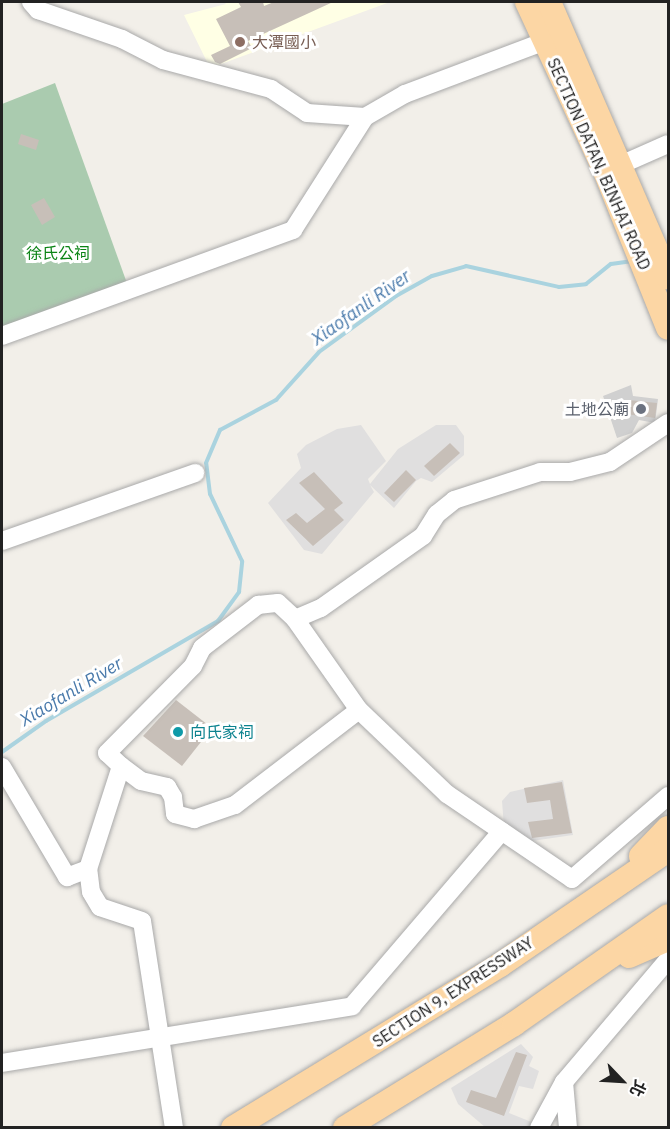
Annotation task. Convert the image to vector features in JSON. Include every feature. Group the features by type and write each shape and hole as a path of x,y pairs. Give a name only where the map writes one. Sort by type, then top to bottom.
{"main road":[{"name":"SECTION DATAN, BINHAI ROAD","path":"527,2 545,41 614,168"},
{"name":"SECTION DATAN, BINHAI ROAD","path":"549,2 632,212 660,272 669,328"},
{"path":"601,893 669,828"},
{"name":"SECTION 9, EXPRESSWAY","path":"233,1128 500,965 601,893 669,850"},
{"path":"345,1128 514,1024 669,916"},
{"path":"585,975 669,939"}],"street":[{"path":"31,2 38,10 122,39 163,60 271,89 307,113 365,117"},
{"path":"2,336 293,230 365,117 405,94 545,41"},
{"path":"614,168 669,144"},
{"path":"295,619 321,608 423,536 437,514 454,500 540,472 570,472 610,462 669,423"},
{"path":"2,541 195,472"},
{"path":"359,710 234,805 194,819 175,814 173,797 166,787 141,781 107,753 193,666 202,648 258,604 278,603 295,619 359,710 447,794 572,879 669,796"},
{"path":"121,766 88,869 91,892 100,907 142,921 174,1128"},
{"path":"4,768 67,877 88,869"},
{"path":"2,1063 161,1040 352,1006 502,831"},
{"path":"539,1128 564,1082 650,977 669,960"},
{"path":"564,1082 568,1128"}],"shaded area":[{"name":"大潭國小","path":"224,2 390,2 210,68 184,15 226,4"},
{"path":"631,385 633,396 658,399 655,423 639,420 632,433 617,438 603,396"},
{"path":"361,425 386,461 368,479 370,484 398,449 436,425 456,425 464,436 464,455 432,482 421,478 416,481 394,508 370,485 374,492 322,554 304,550 268,503 301,468 297,454 306,445 337,429"},
{"path":"563,780 573,835 525,842 504,826 502,801 510,792"},
{"path":"521,1044 533,1057 529,1066 539,1071 533,1089 519,1086 509,1113 534,1123 532,1127 485,1127 458,1104 451,1088"}],"green space":[{"name":"徐氏公祠","path":"55,83 128,286 2,332 2,104"}],"building":[{"path":"238,2 263,2 264,6 274,2 333,2 248,41 252,48 220,64 215,62 211,55 230,46 216,19 241,7"},
{"path":"21,134 39,140 36,150 18,144"},
{"path":"44,198 55,217 42,225 31,205"},
{"name":"土地公廟","path":"628,400 657,403 655,418 626,414"},
{"path":"450,443 460,453 434,476 424,466"},
{"path":"406,470 416,480 394,502 384,493"},
{"path":"314,472 343,503 334,510 344,520 313,546 286,520 296,513 307,523 325,509 299,483"},
{"name":"向氏家祠","path":"176,700 212,728 182,766 143,736"},
{"path":"562,782 572,833 532,838 528,822 553,819 550,800 527,803 524,788"},
{"path":"516,1052 527,1055 504,1116 466,1102 471,1090 496,1098"}],"waterway":[{"name":"Xiaofanli River","path":"2,752 46,721 218,621 239,592 242,561 210,494 206,463 220,430 276,400 319,352 396,296 432,276 466,266 559,287 586,284 611,264 633,261"}],"place":[{"name":"大潭國小","path":"240,42"},
{"name":"土地公廟","path":"641,409"},
{"name":"向氏家祠","path":"178,732"}]}
